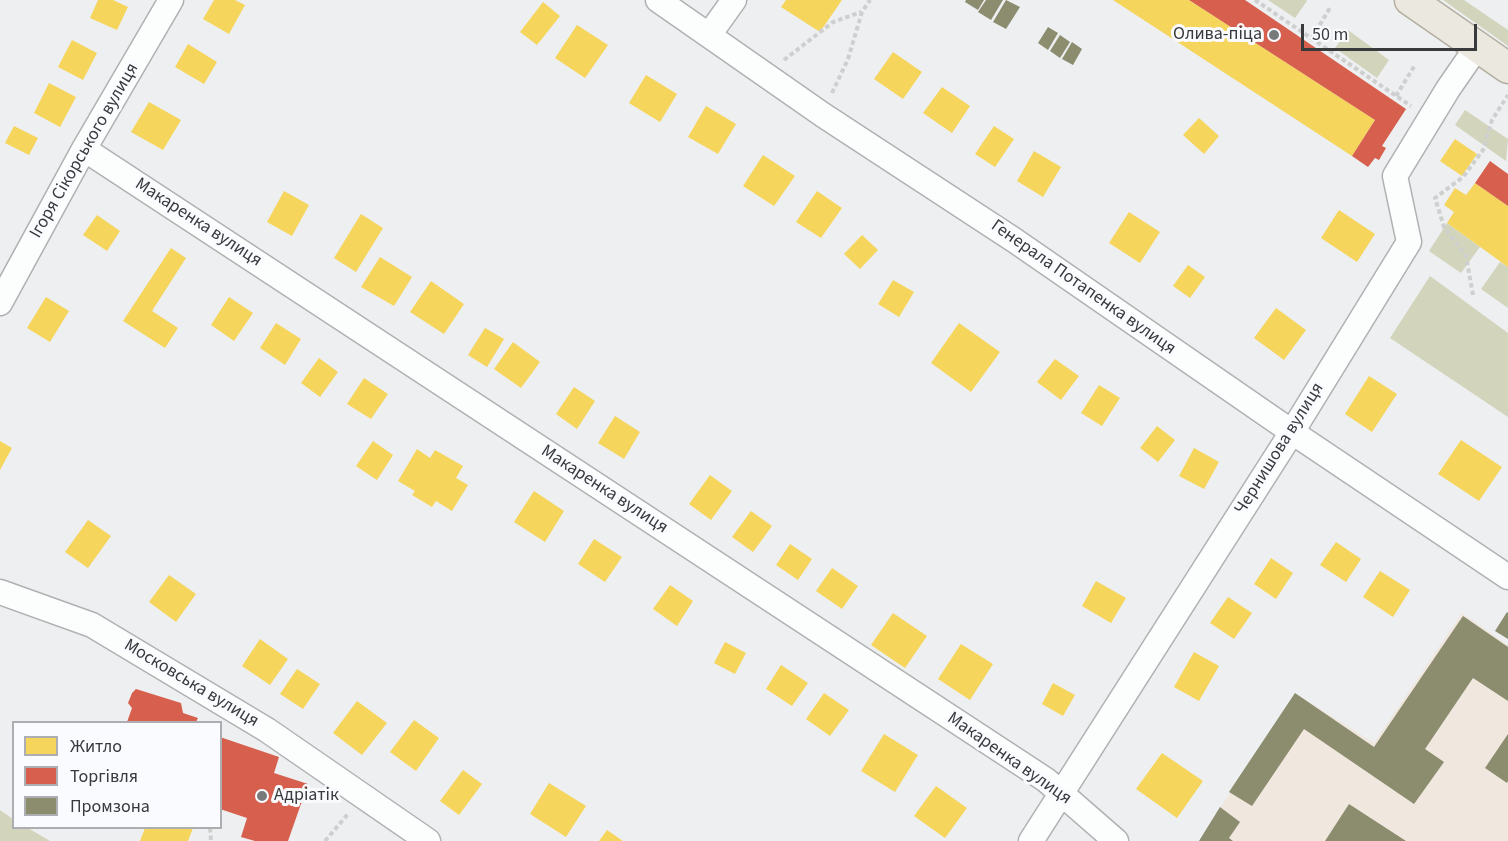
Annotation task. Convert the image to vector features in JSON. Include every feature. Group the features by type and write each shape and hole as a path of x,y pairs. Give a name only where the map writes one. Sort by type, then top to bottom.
{"main road":[{"path":"1410,0 1508,68"}],"street":[{"name":"Ігоря Сікорського вулиця","path":"0,303 84,149 171,0"},
{"name":"Генерала Потапенка вулиця","path":"658,0 823,115 1014,240 1292,432 1508,577"},
{"path":"710,35 734,0"},
{"name":"Чернишова вулиця","path":"1031,841 1292,432 1409,242 1395,176 1477,46"},
{"name":"Макаренка вулиця","path":"84,149 1046,780 1116,841"},
{"name":"Московська вулиця","path":"0,592 92,625 267,730 428,841"}],"path":[{"path":"823,115 848,58 862,12 870,0"},
{"path":"1255,0 1430,120"},
{"path":"1312,38 1331,6"},
{"path":"765,74 833,22 862,12"},
{"path":"1396,96 1415,65"},
{"path":"1473,295 1466,256 1444,227 1435,198 1463,177 1483,150 1492,120 1508,95"}],"shaded area":[{"path":"1462,613 1508,645 1508,841 1199,841 1295,693 1374,743"}],"green space":[{"path":"1268,0 1306,0 1307,1 1295,18"},
{"path":"1443,0 1464,0 1508,30 1508,46"},
{"path":"1348,30 1389,60 1377,78 1335,48"},
{"path":"1465,110 1508,139 1506,161 1455,125"},
{"path":"1447,223 1480,247 1461,273 1429,251"},
{"path":"1500,262 1508,267 1508,308 1481,289"},
{"path":"1430,276 1508,333 1508,417 1390,338"},
{"path":"0,810 12,818 12,829 30,829 50,841 0,841"}],"building: Житло":[{"path":"98,0 113,0 128,7 117,30 90,18"},
{"path":"214,0 235,0 245,5 229,34 203,19"},
{"path":"786,0 842,0 820,32 781,7"},
{"path":"1113,0 1189,0 1375,120 1352,156"},
{"path":"543,2 560,16 537,45 520,32"},
{"path":"577,25 608,45 585,78 555,58"},
{"path":"72,40 97,53 83,80 58,67"},
{"path":"188,44 217,62 204,84 175,67"},
{"path":"893,52 922,72 903,99 874,79"},
{"path":"646,75 677,94 660,122 629,103"},
{"path":"49,83 76,97 60,127 34,113"},
{"path":"942,87 970,106 952,133 923,113"},
{"path":"149,102 181,120 163,150 131,132"},
{"path":"706,106 736,124 718,154 688,137"},
{"path":"1199,118 1219,136 1204,154 1183,135"},
{"path":"14,126 38,138 29,155 5,143"},
{"path":"994,126 1014,139 995,167 975,154"},
{"path":"1455,139 1477,154 1462,176 1440,161"},
{"path":"1034,151 1061,167 1043,197 1017,181"},
{"path":"763,155 795,176 774,206 743,186"},
{"path":"1475,183 1508,206 1508,267 1447,223 1454,212 1444,205 1455,188 1466,195"},
{"path":"284,191 309,205 292,236 267,222"},
{"path":"817,191 842,208 821,238 796,222"},
{"path":"1339,210 1375,234 1357,262 1321,238"},
{"path":"1129,212 1160,232 1140,263 1109,243"},
{"path":"361,214 383,228 356,272 334,258"},
{"path":"97,215 120,231 107,251 83,235"},
{"path":"862,235 878,250 860,269 844,254"},
{"path":"171,248 186,258 152,311 178,328 165,348 123,321"},
{"path":"380,257 412,277 394,306 361,287"},
{"path":"1188,265 1205,277 1190,298 1173,286"},
{"path":"893,280 914,292 899,317 878,304"},
{"path":"431,281 464,304 444,334 410,312"},
{"path":"46,297 69,311 50,342 27,328"},
{"path":"229,297 253,313 234,341 211,325"},
{"path":"1276,308 1306,330 1284,360 1254,338"},
{"path":"276,323 301,339 285,365 260,348"},
{"path":"959,323 1000,352 971,392 931,363"},
{"path":"485,328 504,339 487,367 468,355"},
{"path":"513,342 540,362 521,388 494,369"},
{"path":"319,358 338,372 320,397 301,383"},
{"path":"1055,359 1079,376 1061,400 1037,382"},
{"path":"1369,376 1397,394 1372,432 1345,414"},
{"path":"364,378 388,394 371,419 347,404"},
{"path":"1099,385 1120,398 1102,426 1081,413"},
{"path":"574,387 595,401 577,429 556,414"},
{"path":"615,416 640,432 624,459 598,443"},
{"path":"1157,426 1175,440 1158,462 1140,448"},
{"path":"1461,440 1502,467 1479,501 1438,474"},
{"path":"0,441 12,448 0,470"},
{"path":"373,441 393,455 377,480 356,466"},
{"path":"1194,448 1219,462 1204,489 1179,476"},
{"path":"417,449 430,458 435,450 463,466 456,478 468,485 452,511 436,501 432,507 412,495 415,491 398,481"},
{"path":"710,475 732,491 711,520 689,504"},
{"path":"534,491 564,511 545,542 514,522"},
{"path":"751,511 772,526 753,552 732,537"},
{"path":"88,520 111,536 88,568 65,552"},
{"path":"594,539 622,557 605,582 578,564"},
{"path":"1336,542 1361,559 1346,582 1320,565"},
{"path":"790,544 812,559 798,580 776,565"},
{"path":"1271,558 1293,573 1276,599 1254,584"},
{"path":"832,568 858,586 842,609 816,591"},
{"path":"1380,571 1410,590 1393,617 1363,597"},
{"path":"169,575 196,594 176,622 149,602"},
{"path":"1096,581 1126,598 1111,623 1082,606"},
{"path":"670,585 693,601 677,626 653,609"},
{"path":"1228,597 1252,613 1234,639 1210,623"},
{"path":"893,613 927,636 905,668 871,645"},
{"path":"260,639 288,659 270,685 242,666"},
{"path":"725,642 746,653 735,674 714,663"},
{"path":"961,644 993,664 970,700 938,679"},
{"path":"1194,652 1219,666 1199,701 1174,687"},
{"path":"781,665 808,683 792,706 766,689"},
{"path":"297,669 320,684 303,709 280,694"},
{"path":"1053,683 1075,695 1063,716 1042,704"},
{"path":"824,693 849,710 830,736 806,719"},
{"path":"357,701 387,723 362,755 333,733"},
{"path":"414,720 439,738 416,771 390,752"},
{"path":"884,734 918,755 895,792 861,771"},
{"path":"1162,753 1203,781 1177,818 1136,789"},
{"path":"463,770 482,784 459,815 440,801"},
{"path":"549,783 586,806 566,837 530,814"},
{"path":"936,786 967,808 945,838 914,816"},
{"path":"145,829 193,829 188,841 140,841"},
{"path":"607,830 623,841 599,841"}],"building: Торгівля":[{"path":"1189,0 1245,0 1406,109 1382,146 1386,148 1379,160 1375,158 1368,167 1352,156 1375,120"},
{"path":"1490,161 1508,174 1508,206 1475,183"},
{"path":"136,689 181,703 183,713 198,718 196,721 127,721 132,708 128,703"},
{"name":"Адріатік","path":"222,738 279,757 274,773 308,784 288,841 255,841 241,837 247,818 222,810"}],"building: Промзона":[{"path":"966,0 984,0 978,10 965,2"},
{"path":"986,0 1003,0 991,20 978,12"},
{"path":"1006,0 1020,7 1006,29 993,22"},
{"path":"1048,27 1058,33 1048,50 1038,43"},
{"path":"1060,35 1070,42 1060,58 1050,51"},
{"path":"1072,42 1082,49 1073,65 1062,59"},
{"path":"1508,613 1508,639 1495,631"},
{"path":"1463,616 1508,647 1508,701 1473,678 1425,749 1444,762 1414,804 1304,729 1252,806 1229,792 1295,693 1374,747"},
{"path":"1508,734 1508,781 1507,783 1485,768"},
{"path":"1349,804 1406,841 1325,841"},
{"path":"1220,807 1240,822 1229,838 1233,841 1199,841"}],"place":[{"name":"Олива-піца","path":"1274,35"},
{"name":"Адріатік","path":"262,796"}]}
